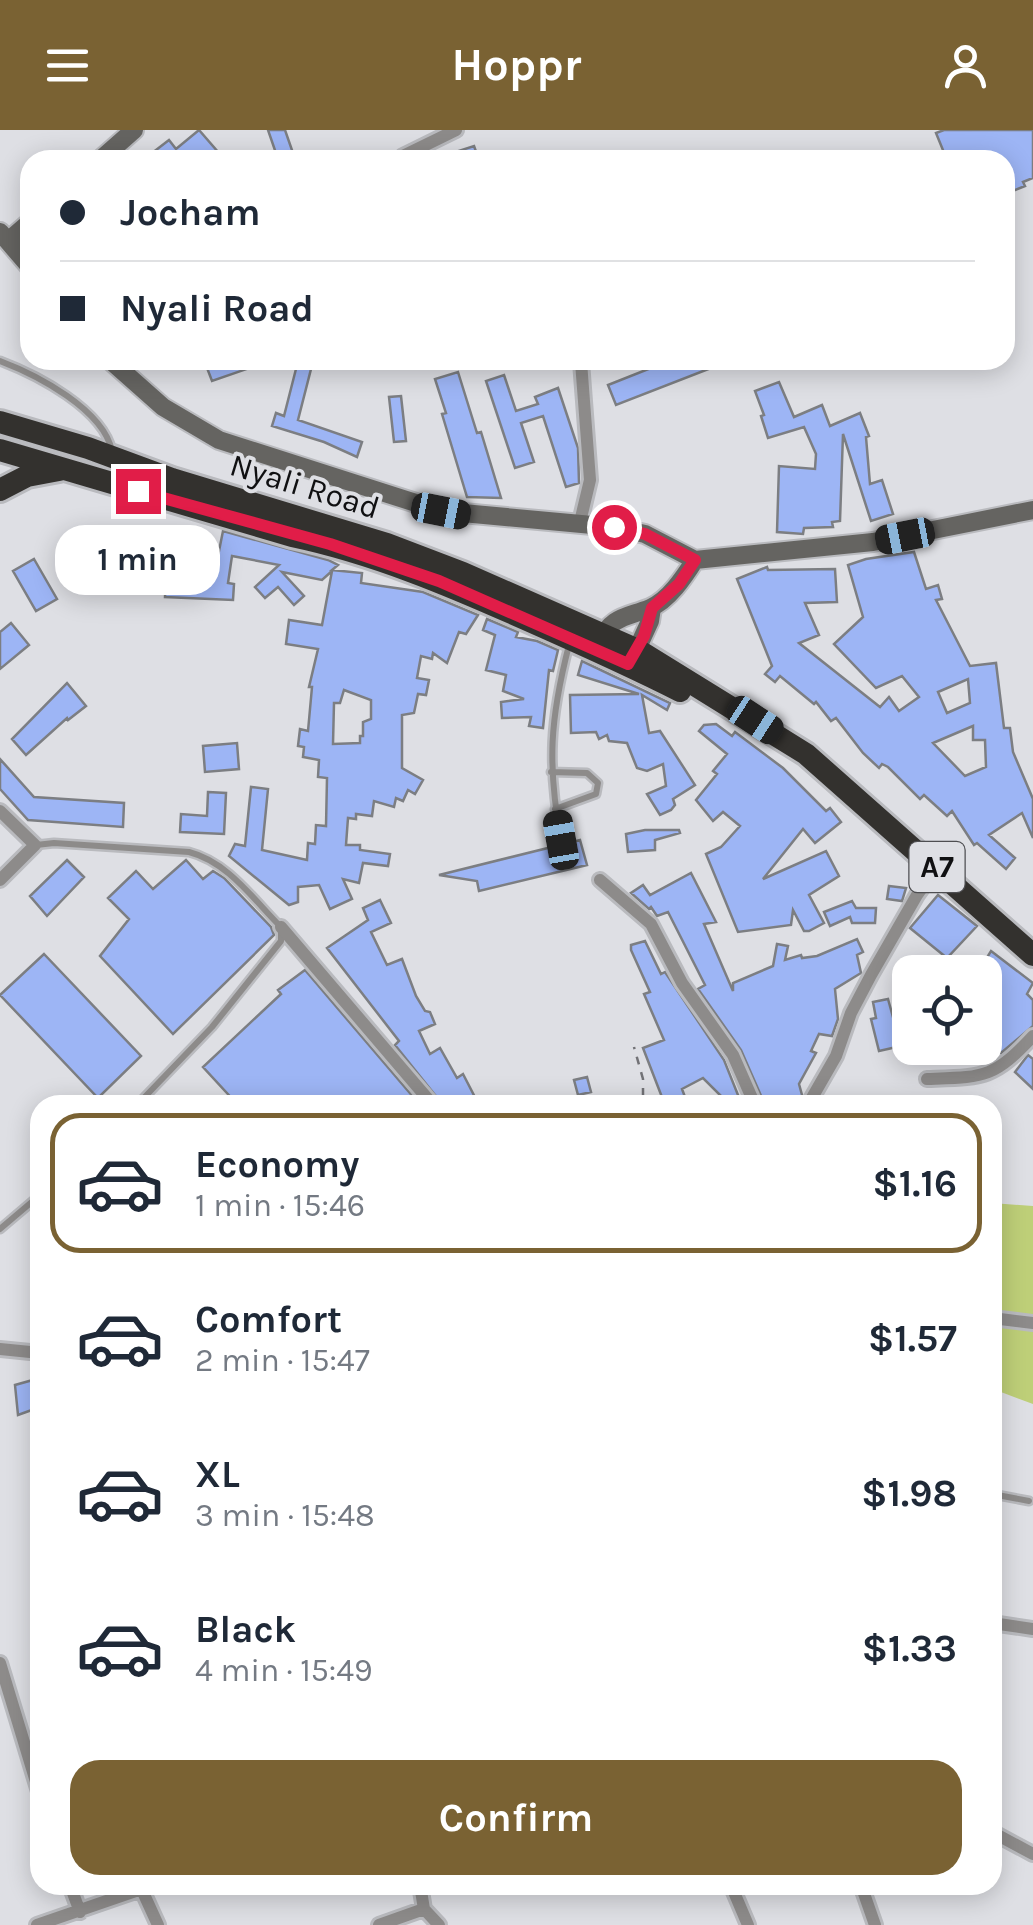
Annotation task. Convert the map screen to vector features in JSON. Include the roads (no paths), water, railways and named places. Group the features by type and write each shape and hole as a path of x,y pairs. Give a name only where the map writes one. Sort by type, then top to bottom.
{"highway":[{"name":"Nyali Road","path":"4,424 172,480 387,544 633,657 838,784 1033,956"},
{"name":"Nyali Road","path":"0,449 330,544 439,581 570,639 599,641"},
{"path":"0,490 27,476 63,470"}],"main road":[{"path":"111,150 134,130"},
{"path":"121,370 163,407 219,440 441,511 513,520 580,522 645,534 695,560 873,542 1033,510"},
{"path":"0,449 4,424"},
{"path":"633,657 652,608 679,584 695,560"},
{"path":"599,641 629,613 652,608"}],"street":[{"path":"415,150 456,130"},
{"path":"580,522 590,480 583,370"},
{"path":"0,811 35,845 0,880"},
{"path":"813,1095 836,1056 871,975 937,868"},
{"path":"600,880 651,924 682,982 732,1055 750,1095"},
{"path":"281,927 425,1095"},
{"path":"928,1079 970,1078 995,1072 1033,1036"},
{"path":"1002,1319 1033,1324"},
{"path":"0,1349 30,1352"},
{"path":"1002,1623 1033,1628"},
{"path":"0,1664 30,1762"},
{"path":"1002,1837 1033,1854"},
{"path":"74,1895 80,1912"},
{"path":"38,1925 126,1895"},
{"path":"150,1895 158,1925"},
{"path":"422,1895 424,1909 439,1925"},
{"path":"736,1895 748,1925"},
{"path":"864,1895 875,1925"},
{"path":"379,1925 424,1909"}],"lane":[{"path":"0,361 58,390 91,417 109,440 113,458"},
{"path":"561,840 550,772 555,701 570,639"},
{"path":"550,772 587,772 598,783 596,794 556,809"},
{"path":"35,845 54,843 205,856 220,864 281,927 281,942 212,1027 147,1095"},
{"path":"0,1229 30,1204"},
{"path":"1002,1496 1029,1500"}]}
